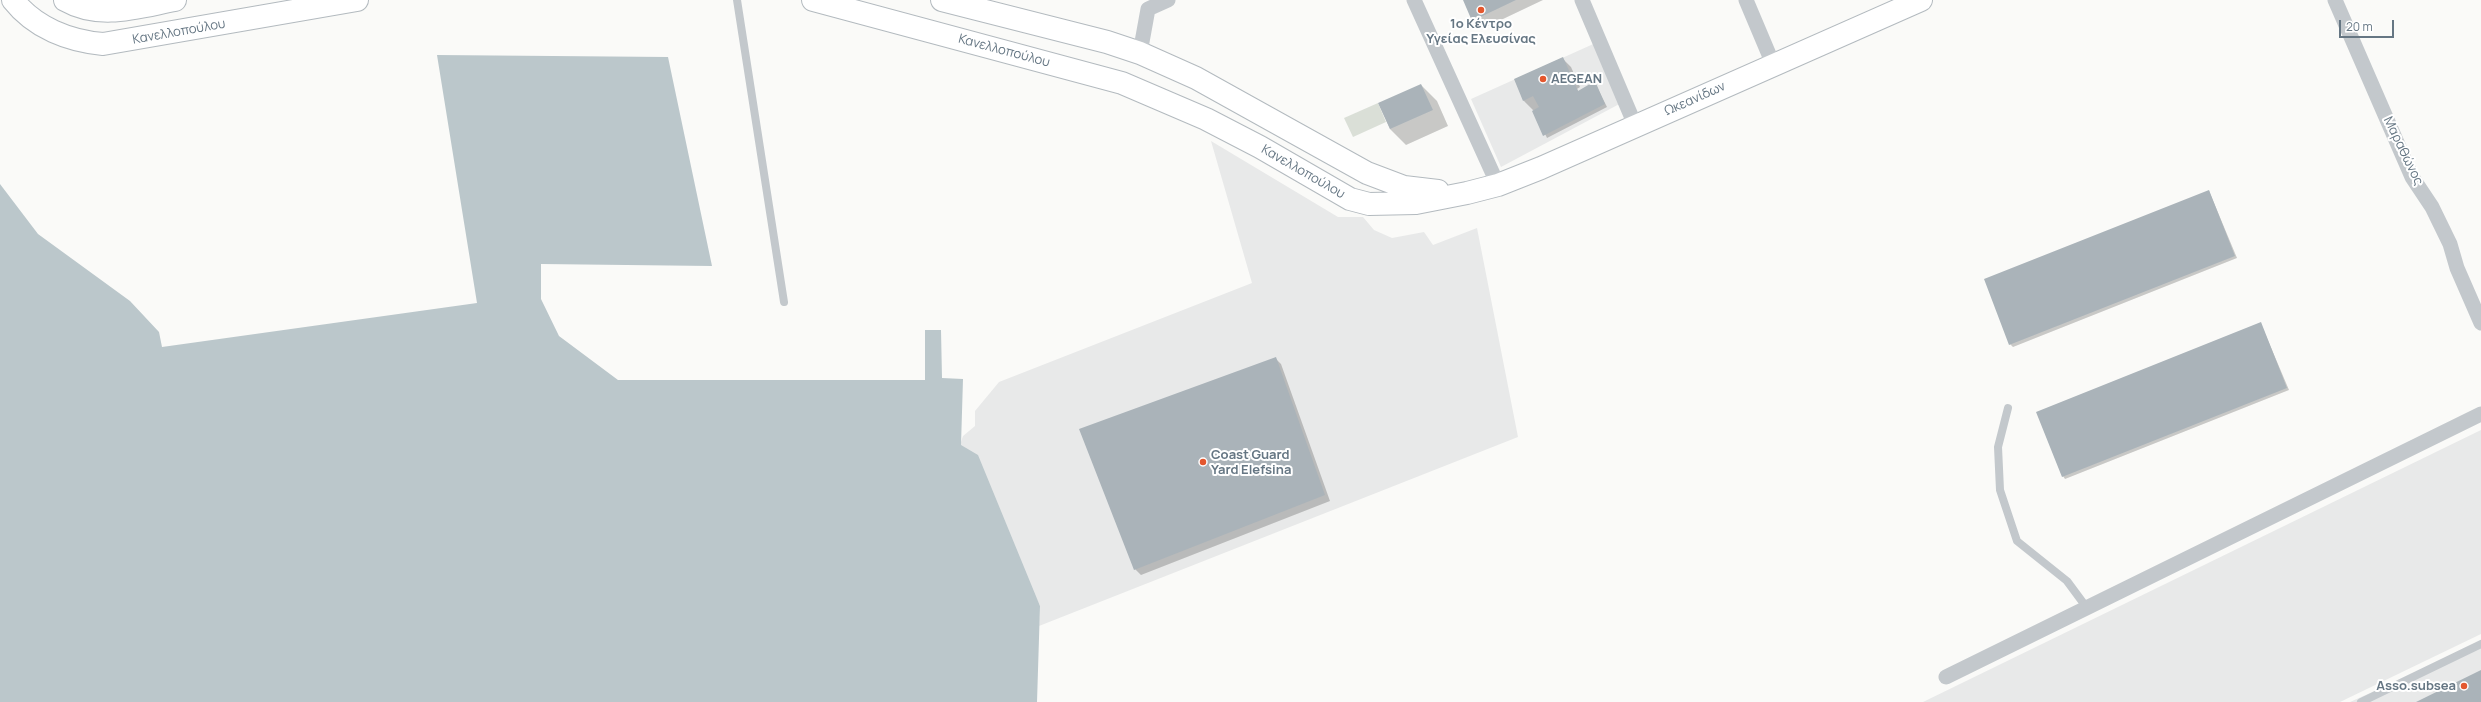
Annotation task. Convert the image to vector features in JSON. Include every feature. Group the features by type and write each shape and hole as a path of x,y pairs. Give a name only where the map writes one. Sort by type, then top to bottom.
{"street":[{"name":"Κανελλοπούλου","path":"13,0 31,18 63,36 80,42 103,44 357,0"},
{"path":"65,0 88,10 103,11 175,0"},
{"name":"Κανελλοπούλου","path":"812,0 1122,83 1206,119 1254,144 1350,199 1369,204 1395,205 1467,193"},
{"path":"942,0 1107,42 1140,53 1202,82 1382,180 1423,190 1467,193"},
{"path":"1140,53 1146,5 1168,0"},
{"path":"1414,0 1498,185"},
{"path":"1582,0 1634,125"},
{"path":"1746,0 1774,64"},
{"name":"Ωκεανίδων","path":"1467,193 1498,185 1541,168 1634,125 1921,0"},
{"name":"Μαραθώνος","path":"2335,0 2412,177 2432,206 2450,244 2457,268 2481,323"},
{"path":"1946,677 2481,414"}],"lane":[{"path":"737,0 784,302"},
{"path":"2008,408 1998,447 2000,490 2017,541 2067,581 2087,608"},
{"path":"2361,702 2481,644"}],"shaded area":[{"path":"1600,41 1625,101 1501,167 1471,99"},
{"path":"437,55 668,57 712,266 541,264 541,299 559,336 618,380 925,380 925,330 941,330 942,378 963,379 961,445 978,455 1040,606 1037,702 0,702 0,184 38,234 130,301 159,332 162,347 477,303"},
{"path":"1378,103 1386,122 1353,137 1344,118"},
{"name":"Coast Guard Yard Elefsina","path":"1211,141 1338,217 1363,217 1374,230 1392,238 1424,232 1433,245 1477,228 1518,437 1039,626 1040,606 960,445 963,436 975,426 975,411 999,382 1252,283"},
{"path":"2481,430 2481,634 2340,702 1923,702"},
{"path":"2481,643 2481,702 2350,702"}],"building":[{"name":"1ο Κέντρο Υγείας Ελευσίνας","path":"1463,0 1516,0 1472,21"},
{"name":"AEGEAN","path":"1563,57 1578,91 1595,81 1605,104 1543,136 1532,111 1539,107 1533,96 1523,101 1514,79"},
{"path":"1421,84 1433,110 1390,129 1378,103"},
{"path":"2209,190 2235,256 2009,345 1984,279"},
{"path":"2261,322 2287,388 2062,477 2036,412"},
{"name":"Coast Guard Yard Elefsina","path":"1276,357 1325,495 1134,570 1079,429"},
{"name":"Asso.subsea","path":"2481,670 2481,702 2416,702"}],"place":[{"name":"1ο Κέντρο Υγείας Ελευσίνας","path":"1481,10"},
{"name":"AEGEAN","path":"1543,79"},
{"name":"Coast Guard Yard Elefsina","path":"1203,462"},
{"name":"Asso.subsea","path":"2464,686"}]}
